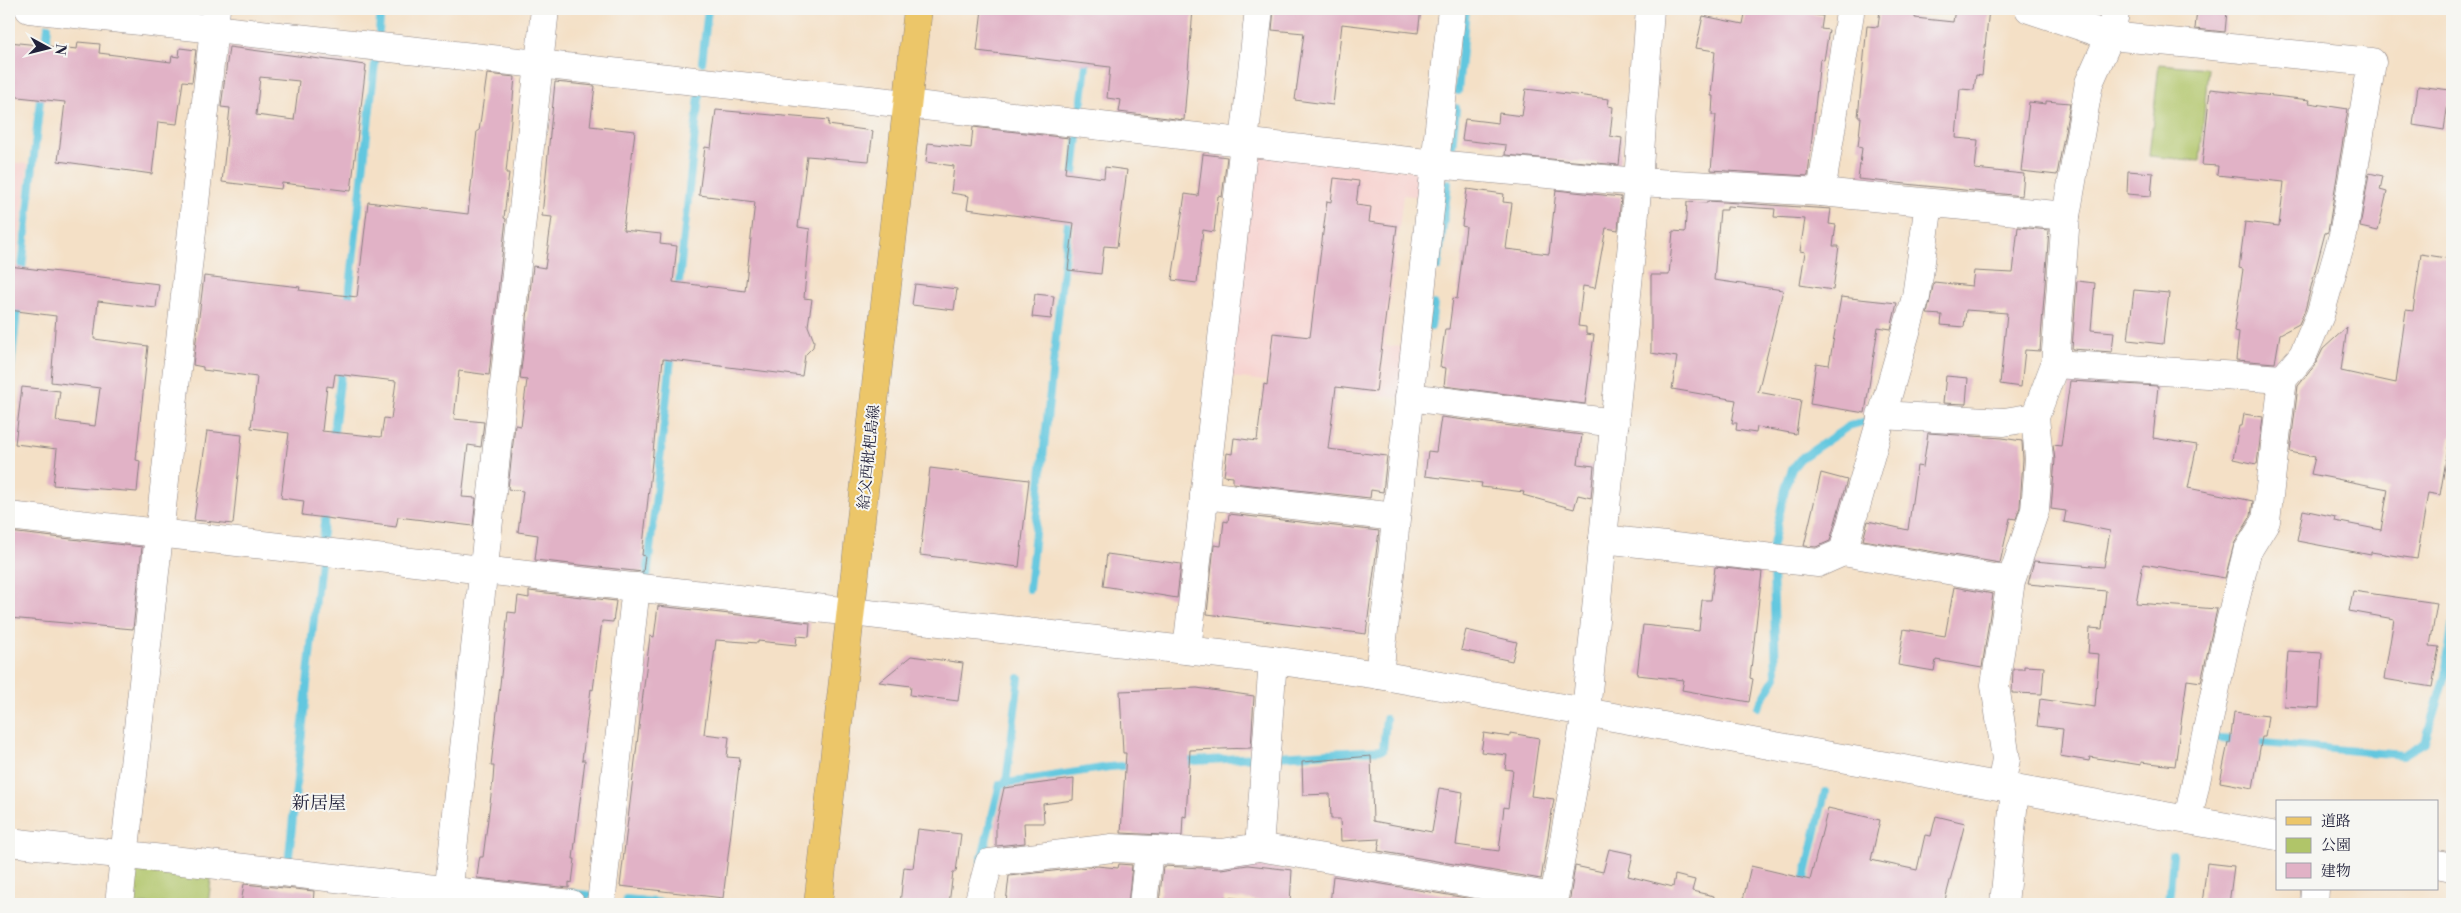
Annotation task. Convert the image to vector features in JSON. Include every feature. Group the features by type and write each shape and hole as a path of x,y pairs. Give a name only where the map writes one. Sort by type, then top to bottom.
{"main road":[{"name":"給父西枇杷島線","path":"818,904 918,9"}],"street":[{"path":"29,9 215,19 539,64 1435,164 1638,182 1820,192 2066,216"},
{"path":"448,897 545,9"},
{"path":"1187,650 1259,9"},
{"path":"1379,675 1452,9"},
{"path":"978,904 989,863 1112,848 1222,853 1259,847 1553,901 1586,712 1638,182 1650,9"},
{"path":"2029,9 2110,36 2372,62 2343,235 2320,315 2303,355 2283,379 2266,521 2247,552 2229,626 2188,820"},
{"path":"2004,904 2008,788 2006,759 1995,685 2011,581 2035,510 2039,458 2035,417 2056,364 2066,216 2089,83 2110,36 2116,9"},
{"path":"1820,192 1847,10"},
{"path":"118,904 215,19"},
{"path":"1843,552 1880,415 1916,298 1929,203"},
{"path":"2056,364 2283,379"},
{"path":"1409,397 1615,423"},
{"path":"1880,415 2004,422 2035,417"},
{"path":"1204,495 1396,517"},
{"path":"9,516 1273,660 1379,675 2276,836"},
{"path":"1603,538 1818,563 1843,552 2011,581"},
{"path":"601,904 636,587"},
{"path":"1259,847 1273,660"},
{"path":"9,842 124,854 448,897 571,904"},
{"path":"1144,904 1149,851"},
{"path":"2438,864 2452,867"},
{"path":"2314,904 2315,890"}],"shaded area":[{"path":"1260,153 1417,171 1425,186 1425,197 1403,195 1385,345 1407,348 1402,398 1224,376 1248,166"},
{"path":"9,162 28,164 9,336"}],"green space":[{"path":"2159,64 2208,68 2200,161 2149,156"},
{"path":"132,862 212,872 208,904 127,904"}],"building":[{"path":"982,9 1193,9 1184,120 1119,112 1121,100 1107,98 1110,67 977,51"},
{"path":"1274,9 1421,9 1418,33 1342,24 1333,105 1295,100 1304,33 1272,30"},
{"path":"1746,9 1790,9 1790,11 1823,16 1821,29 1829,30 1824,60 1820,59 1808,176 1711,170 1716,115 1712,115 1713,96 1711,96 1715,51 1696,48 1703,16 1743,24"},
{"path":"1880,9 1916,9 1915,18 1953,22 1955,9 1989,9 1982,76 1976,75 1974,90 1960,89 1956,138 1978,140 1975,169 2024,174 2022,196 1858,179 1862,148 1858,147 1861,117 1858,117 1867,26 1878,27"},
{"path":"2197,9 2227,11 2225,32 2195,29"},
{"path":"9,42 77,49 78,42 100,44 99,53 171,62 172,56 179,57 180,48 196,50 192,82 183,81 177,124 158,122 152,174 58,161 65,102 9,96"},
{"path":"229,47 366,65 351,191 282,183 281,189 222,182 230,108 221,107","holes":["260,77 299,81 294,120 256,115"]},
{"path":"487,74 515,77 506,173 509,173 504,218 506,219 489,375 459,371 454,419 484,422 481,447 468,445 462,497 476,498 473,526 398,517 396,527 302,515 304,501 281,498 289,433 251,428 257,377 203,370 203,367 193,365 204,276 300,287 299,290 357,297 368,202 468,214 477,131 479,131","holes":["335,374 396,381 391,419 384,418 381,437 322,431 327,386 333,387"]},
{"path":"555,82 595,86 590,126 635,131 623,230 661,234 660,244 677,246 673,282 745,291 755,202 699,195 705,147 711,148 716,110 829,120 828,125 873,131 869,161 807,156 798,227 810,229 804,298 812,299 808,326 814,341 813,347 805,355 802,376 663,359 642,555 645,556 643,572 535,560 538,535 518,532 523,491 508,489 515,425 521,426 527,380 520,379 533,266 545,268 552,217 542,216"},
{"path":"2418,86 2450,90 2444,130 2413,125"},
{"path":"1526,89 1609,99 1608,106 1613,107 1610,136 1622,138 1619,165 1505,155 1506,145 1462,140 1465,119 1498,123 1499,113 1522,116"},
{"path":"2210,89 2310,100 2309,103 2348,109 2328,232 2325,233 2305,310 2299,324 2280,334 2275,363 2236,360 2239,332 2234,331 2243,269 2239,268 2245,222 2279,226 2284,182 2217,175 2218,166 2202,165"},
{"path":"2046,101 2070,103 2057,175 2021,171 2029,102 2046,104"},
{"path":"973,127 1069,138 1065,173 1104,178 1105,167 1127,170 1117,247 1104,246 1101,274 1068,270 1074,223 967,209 969,196 951,193 954,166 926,162 928,143 971,148"},
{"path":"1203,154 1227,157 1222,197 1218,196 1214,232 1203,230 1197,283 1172,280 1185,194 1198,196"},
{"path":"2128,171 2153,173 2151,196 2127,194"},
{"path":"2369,173 2383,176 2380,190 2387,192 2378,231 2360,227"},
{"path":"1334,178 1359,181 1356,205 1371,207 1369,222 1397,226 1376,392 1336,387 1328,449 1387,456 1383,492 1371,490 1370,498 1233,483 1233,477 1224,476 1227,453 1232,454 1234,438 1257,441 1264,384 1267,385 1273,333 1310,337 1327,201 1331,202"},
{"path":"1467,189 1504,194 1503,202 1512,203 1506,249 1549,254 1556,190 1621,197 1618,230 1606,228 1595,288 1583,286 1578,326 1586,327 1586,334 1594,335 1585,404 1444,386 1446,368 1440,367 1445,329 1449,329 1453,298 1457,299 1466,227 1462,226"},
{"path":"1708,201 1831,209 1829,224 1836,225 1833,246 1839,246 1833,290 1800,285 1805,252 1800,251 1805,219 1774,217 1775,209 1727,206 1727,210 1720,210 1714,280 1783,290 1758,392 1801,400 1796,434 1757,427 1756,433 1736,430 1737,423 1732,423 1736,400 1672,389 1677,357 1651,353 1651,275 1669,275 1673,231 1685,232 1687,202 1707,203"},
{"path":"2018,227 2049,230 2040,351 2025,350 2021,387 2000,384 2007,313 1966,310 1964,327 1941,325 1942,315 1927,314 1934,282 1972,286 1974,271 2013,273"},
{"path":"2421,254 2452,259 2452,437 2450,437 2440,495 2428,493 2417,559 2371,552 2371,555 2297,541 2303,510 2336,517 2335,521 2381,530 2388,489 2311,474 2315,457 2290,452 2298,386 2315,365 2323,349 2347,327 2341,371 2396,383 2406,310 2413,311"},
{"path":"9,266 159,284 156,308 98,301 94,339 148,346 136,460 140,461 137,492 53,485 57,449 15,444 22,387 60,391 56,421 95,426 100,388 51,382 56,316 9,310"},
{"path":"2077,281 2095,283 2091,330 2114,332 2112,352 2072,349"},
{"path":"915,284 957,289 954,310 912,305"},
{"path":"2134,290 2169,293 2163,344 2128,340"},
{"path":"1035,294 1054,296 1051,319 1032,317"},
{"path":"1841,297 1897,303 1891,329 1878,327 1865,413 1810,404 1816,363 1829,365"},
{"path":"1946,376 1968,378 1966,404 1943,403"},
{"path":"2070,381 2158,386 2153,438 2197,445 2188,488 2253,501 2251,516 2234,544 2225,578 2143,564 2136,603 2217,609 2201,682 2187,680 2175,766 2141,762 2141,765 2090,757 2089,761 2060,756 2063,729 2037,726 2040,699 2095,707 2099,654 2088,653 2090,628 2102,629 2106,591 2028,584 2034,561 2104,567 2110,531 2064,522 2066,511 2051,509 2055,460 2053,445 2061,446"},
{"path":"2244,414 2263,417 2257,464 2233,459 2239,426 2242,426"},
{"path":"1441,417 1582,435 1578,464 1594,466 1591,498 1578,495 1574,509 1523,495 1524,492 1481,487 1482,483 1425,476 1428,451 1436,452"},
{"path":"207,431 242,435 233,524 194,520"},
{"path":"1928,433 2022,441 2023,459 2020,507 2016,519 2010,518 2000,563 1863,540 1868,521 1908,530 1917,466 1923,467"},
{"path":"930,468 1029,480 1019,567 920,555"},
{"path":"1821,473 1847,480 1830,541 1816,547 1804,546"},
{"path":"1229,514 1379,531 1366,634 1207,614 1214,545 1221,546 1224,521 1228,522"},
{"path":"9,532 142,547 133,629 9,618"},
{"path":"1107,554 1181,564 1177,598 1103,586"},
{"path":"1715,567 1762,572 1750,678 1753,679 1749,702 1682,690 1684,680 1637,675 1643,625 1699,631 1702,600 1711,600"},
{"path":"1954,587 1993,594 1982,668 1936,660 1934,671 1898,665 1904,629 1945,636"},
{"path":"529,591 616,601 613,622 602,621 582,760 585,760 573,859 575,859 572,883 569,882 569,888 477,878 480,857 483,857 493,780 494,766 491,766 508,612 516,613 518,596 529,598"},
{"path":"2353,591 2437,603 2430,646 2439,647 2432,687 2384,679 2394,619 2349,611"},
{"path":"658,606 810,623 809,637 797,636 796,645 758,641 758,643 716,640 704,734 729,737 727,757 740,758 723,898 620,886 650,636 654,637"},
{"path":"1466,630 1517,642 1512,661 1461,650"},
{"path":"2288,651 2322,653 2319,708 2284,706"},
{"path":"911,656 963,663 958,701 910,695 911,686 879,682"},
{"path":"2024,666 2044,667 2042,694 2012,693 2013,669 2024,669"},
{"path":"1197,688 1254,696 1251,748 1190,750 1186,817 1183,816 1182,836 1121,833 1126,753 1123,753 1120,691"},
{"path":"2234,712 2268,716 2265,737 2262,737 2253,788 2220,782 2228,743 2230,743"},
{"path":"1484,733 1510,737 1510,733 1539,738 1531,796 1554,799 1541,879 1378,851 1380,839 1341,841 1340,819 1331,819 1330,794 1303,795 1302,762 1371,756 1373,821 1432,832 1439,788 1463,792 1456,845 1499,851 1504,807 1508,808 1513,770 1505,769 1507,755 1481,752"},
{"path":"1074,779 1073,800 1043,804 1044,823 1024,823 1025,843 996,846 996,824 1004,788"},
{"path":"1828,808 1880,820 1871,860 1917,870 1925,835 1931,836 1936,816 1965,823 1944,904 1742,904 1751,866 1810,880"},
{"path":"918,829 961,834 949,904 900,904 904,867 913,868"},
{"path":"1609,849 1633,854 1628,876 1673,887 1675,875 1695,880 1692,891 1714,896 1713,904 1569,904 1575,866 1603,872"},
{"path":"2207,863 2234,866 2229,904 2202,904"},
{"path":"1119,864 1132,865 1128,904 1006,903 1009,876 1097,866 1118,868"},
{"path":"1248,865 1292,870 1290,904 1224,897 1224,904 1159,904 1163,866 1221,869"},
{"path":"1333,876 1346,878 1502,904 1330,904"},
{"path":"244,884 314,891 313,904 241,904"}],"waterway":[{"path":"379,31 381,9"},
{"path":"702,62 708,9"},
{"path":"1458,91 1466,9"},
{"path":"45,54 48,27"},
{"path":"1081,109 1087,55"},
{"path":"348,306 375,63"},
{"path":"21,278 41,90"},
{"path":"678,292 699,96"},
{"path":"1452,147 1456,108"},
{"path":"1073,182 1078,137"},
{"path":"1438,267 1448,183"},
{"path":"1029,589 1069,214"},
{"path":"9,386 18,302"},
{"path":"1431,327 1434,304"},
{"path":"647,577 672,350"},
{"path":"333,440 342,365"},
{"path":"1772,549 1786,485 1792,469 1800,459 1849,426 1866,421"},
{"path":"322,539 326,509"},
{"path":"288,865 320,561"},
{"path":"1758,707 1776,677 1773,566"},
{"path":"2251,742 2403,755 2425,742 2445,676 2452,626"},
{"path":"1006,783 1019,678"},
{"path":"1277,756 1383,750 1386,719"},
{"path":"2212,738 2240,741"},
{"path":"1179,762 1257,757"},
{"path":"981,861 1000,784 1109,767 1135,765"},
{"path":"1799,904 1825,792"},
{"path":"2169,904 2173,854"},
{"path":"570,893 588,895"},
{"path":"626,899 674,904"}],"district":[{"name":"新居屋","path":"319,803"}]}
